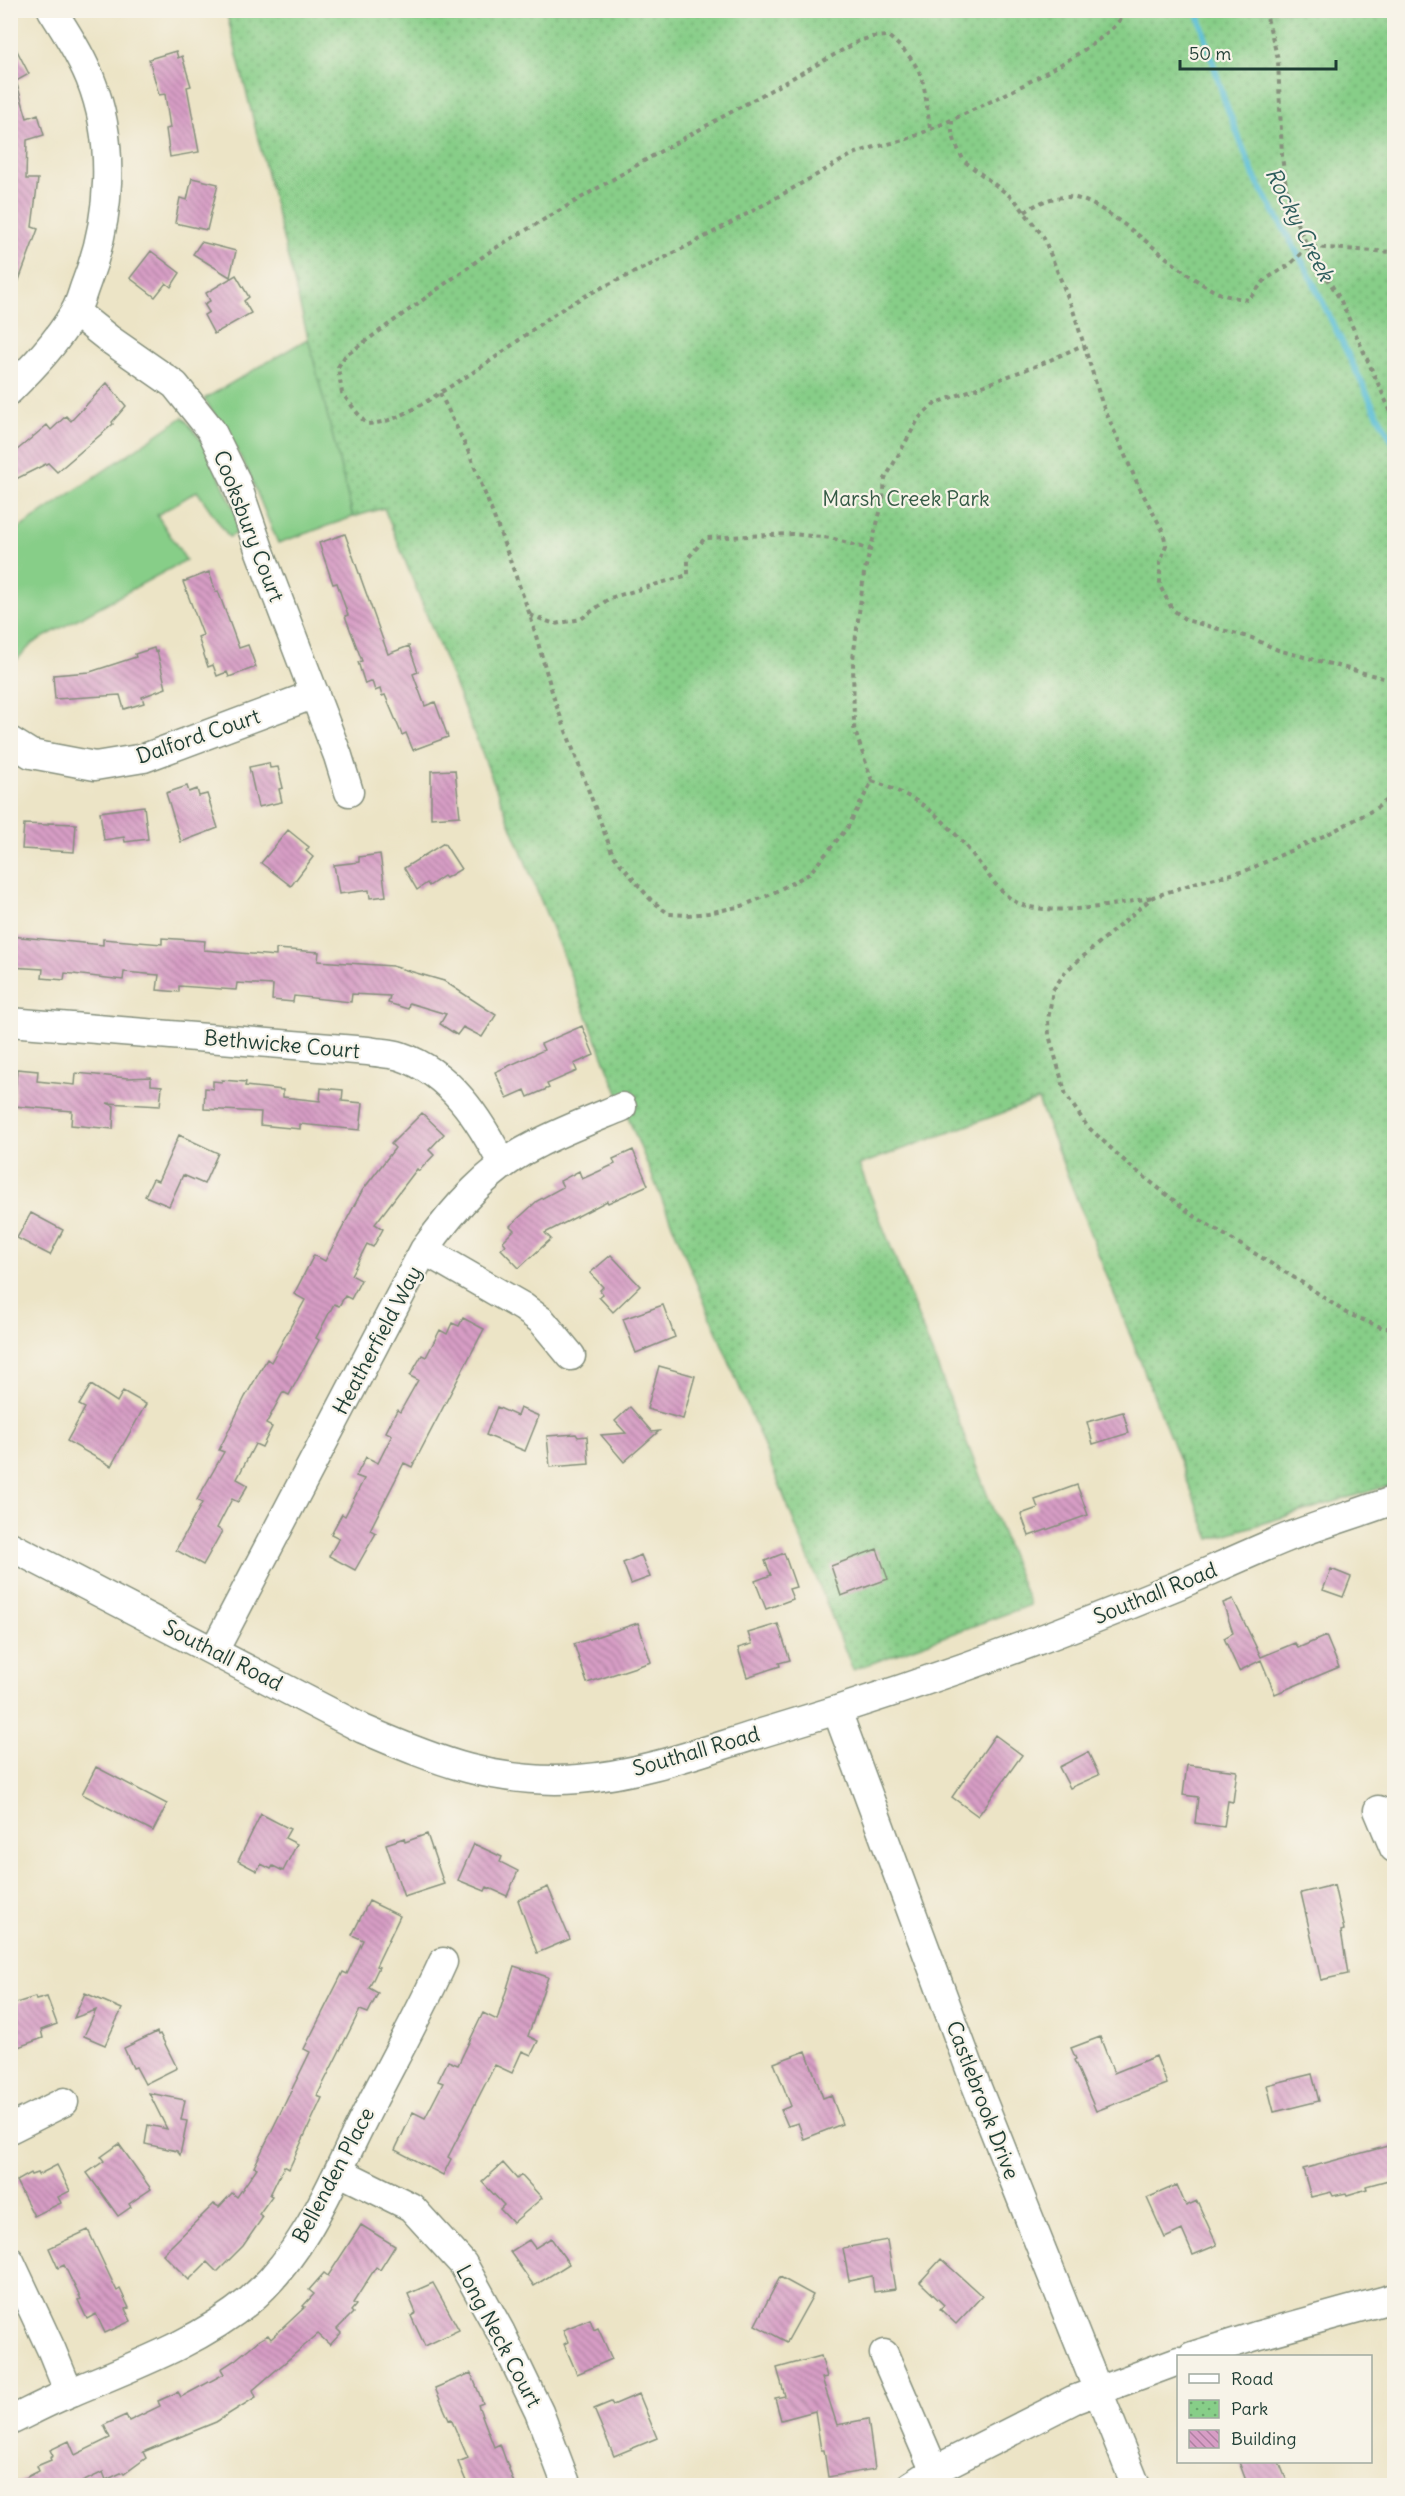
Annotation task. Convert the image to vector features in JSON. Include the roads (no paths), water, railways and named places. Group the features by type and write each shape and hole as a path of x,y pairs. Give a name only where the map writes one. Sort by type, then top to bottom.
{"street":[{"path":"10,390 44,357 75,312 96,258 105,210 107,152 101,116 90,79 74,44 52,10"},
{"name":"Cooksbury Court","path":"75,312 175,385 211,430 235,479 338,756 349,792"},
{"name":"Dalford Court","path":"10,741 31,754 95,766 144,758 315,694"},
{"name":"Bethwicke Court","path":"10,1022 357,1050 399,1056 424,1067 447,1084 475,1116 503,1165"},
{"name":"Heatherfield Way","path":"214,1651 424,1250 443,1224 471,1192 503,1165 536,1144 622,1107"},
{"path":"424,1250 523,1307 542,1321 571,1356"},
{"name":"Southall Road","path":"10,1546 363,1729 416,1752 474,1772 525,1779 579,1779 630,1771 837,1711 1048,1636 1288,1538 1395,1500"},
{"name":"Castlebrook Drive","path":"837,1711 976,2085 1136,2486"},
{"path":"1378,1810 1395,1848"},
{"name":"Bellenden Place","path":"10,2421 69,2393 161,2355 214,2324 249,2300 280,2270 314,2219 340,2172 353,2140 423,2006 443,1962"},
{"path":"10,2129 64,2102"},
{"name":"Long Neck Court","path":"340,2172 411,2207 463,2264 500,2331 539,2412 567,2486"},
{"path":"10,2261 69,2393"},
{"path":"1195,2355 1395,2298"},
{"path":"884,2354 938,2478"},
{"path":"910,2486 938,2478 1073,2400 1177,2362"}],"waterway":[{"name":"Rocky Creek","path":"1197,10 1225,102 1254,176 1307,270 1394,444"}],"park label":[{"name":"Marsh Creek Park","path":"906,498"}]}
